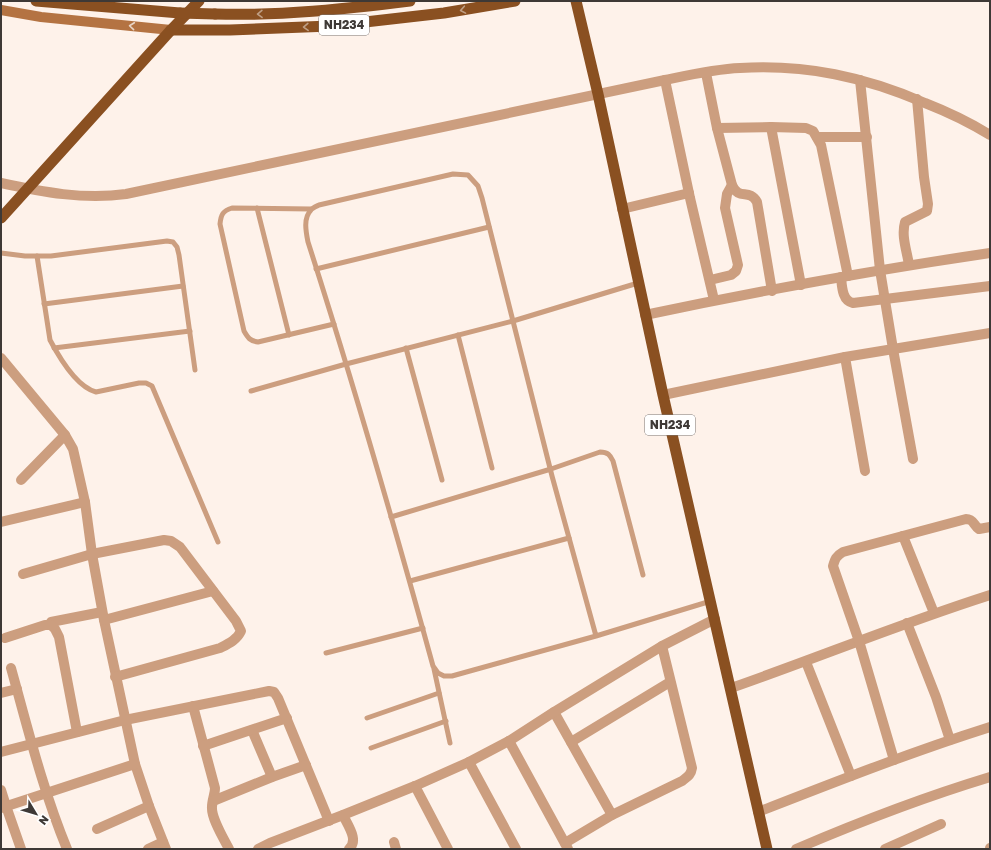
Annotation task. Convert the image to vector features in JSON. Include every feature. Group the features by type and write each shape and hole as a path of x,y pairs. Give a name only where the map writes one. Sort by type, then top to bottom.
{"highway":[{"path":"36,1 180,13 215,14 281,13 331,10 410,1"},
{"path":"1,218 199,1"},
{"name":"NH234","path":"171,30 230,30 330,26 444,14 515,1"},
{"name":"NH234","path":"576,1 598,94 663,395 767,849"}],"main road":[{"path":"1,10 41,17 171,30"}],"street":[{"path":"1,183 28,189 94,197 126,194 665,80 738,68 777,67 805,69 833,73 860,80 890,88 917,99 973,125 990,135"},
{"path":"706,73 717,128 732,185 737,193 754,197 757,202 772,290"},
{"path":"665,80 714,300"},
{"path":"860,80 880,270 913,459"},
{"path":"909,265 903,230 905,222 927,211 928,204 917,99"},
{"path":"771,127 801,285"},
{"path":"717,128 806,128 813,131 821,145 844,277 845,296 849,303 885,300 990,286"},
{"path":"817,137 867,137"},
{"path":"710,280 731,275 736,271 738,265 725,208 727,194 732,185"},
{"path":"622,209 689,193"},
{"path":"645,315 714,300 880,270 990,253"},
{"path":"663,395 845,357 990,333"},
{"path":"845,357 865,471"},
{"path":"1,358 64,435 73,449 85,502 92,554 115,677 135,764 164,846 148,849"},
{"path":"21,480 64,435"},
{"path":"1,522 85,502"},
{"path":"894,760 859,641 834,566 835,560 838,555 843,552 966,519 974,521 975,526 979,529 990,527"},
{"path":"903,536 934,613"},
{"path":"23,574 92,554 164,540 171,541 180,547 240,627 241,631 236,638 220,648 115,677"},
{"path":"51,622 103,616 213,591"},
{"path":"731,688 806,662 934,613 990,595"},
{"path":"258,849 415,786 469,762 509,741 662,646 715,619"},
{"path":"907,623 935,693 950,740"},
{"path":"5,638 45,625 51,625 55,629 59,637 77,732"},
{"path":"509,741 566,846 612,815 682,781 688,777 692,768 662,646"},
{"path":"806,662 851,776"},
{"path":"11,668 32,744 67,849"},
{"path":"572,742 670,682"},
{"path":"1,693 17,689"},
{"path":"1,752 125,720 269,691 274,692 287,718 329,821"},
{"path":"193,706 215,788 211,808 229,849"},
{"path":"554,712 612,815"},
{"path":"203,746 287,718"},
{"path":"758,812 894,760 990,727"},
{"path":"252,730 272,777"},
{"path":"469,762 516,849"},
{"path":"3,807 135,764"},
{"path":"213,801 306,764"},
{"path":"796,849 869,818 990,777"},
{"path":"415,786 448,849"},
{"path":"1,790 3,807 21,849"},
{"path":"97,829 149,806"},
{"path":"343,815 354,840 353,845 349,849"},
{"path":"885,849 941,824"}],"lane":[{"path":"334,324 258,342 252,342 248,339 244,332 220,224 220,216 225,210 232,208 311,209 319,205 454,174 468,175 478,186 569,538 596,636"},
{"path":"257,208 289,335"},
{"path":"311,209 306,218 308,242 392,516 433,666 450,743"},
{"path":"316,268 489,227"},
{"path":"1,253 51,256 167,241 173,242 178,251 195,370"},
{"path":"37,256 50,340 54,348 77,380 89,390 96,392 139,383 146,383 152,386 218,542"},
{"path":"251,391 346,364 513,320 638,283"},
{"path":"44,304 183,286"},
{"path":"54,348 190,331"},
{"path":"458,335 492,468"},
{"path":"406,348 442,480"},
{"path":"392,516 551,469 600,452 606,452 610,455 613,461 643,576"},
{"path":"410,581 569,538"},
{"path":"433,666 438,673 444,676 452,676 711,602"},
{"path":"326,653 423,628"},
{"path":"367,718 439,693"},
{"path":"371,748 446,721"}]}
